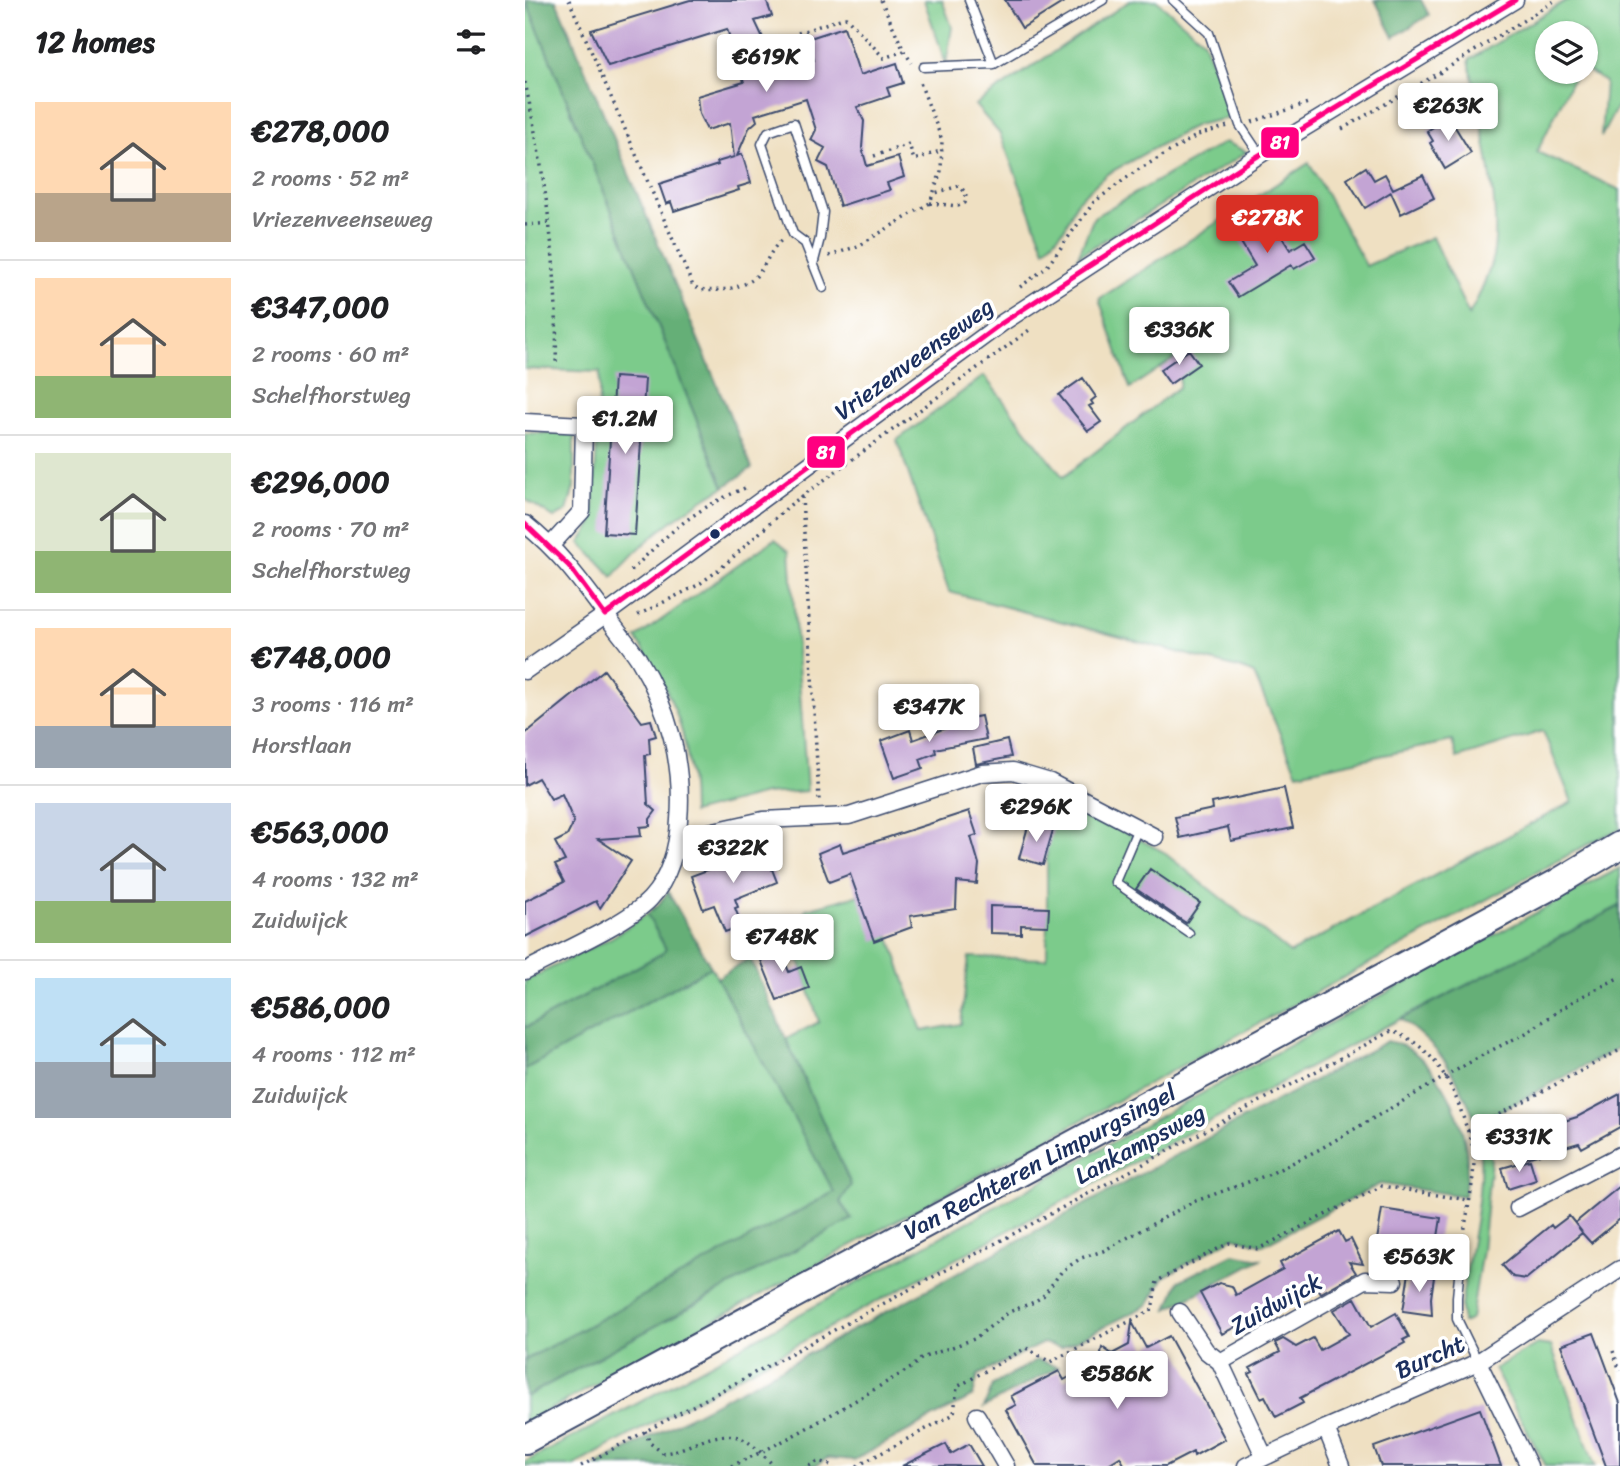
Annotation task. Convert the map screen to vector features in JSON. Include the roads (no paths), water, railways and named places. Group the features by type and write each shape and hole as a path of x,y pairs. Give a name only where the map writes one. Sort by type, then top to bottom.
{"main road":[{"name":"Van Rechteren Limpurgsingel","path":"525,1440 1555,884 1620,845"},
{"name":"Van Rechteren Limpurgsingel","path":"1555,884 1620,857"}],"street":[{"name":"Vriezenveenseweg","path":"525,671 1002,323 1260,155 1515,0"},
{"path":"525,422 584,425 582,511 551,545"},
{"path":"525,524 551,545 583,582 637,656 656,691 668,722 676,754 681,802 678,839 670,865 650,898 607,928 525,971"},
{"path":"678,839 763,820 849,816 982,773 1013,771 1050,782 1155,837"},
{"path":"1518,1208 1620,1155"},
{"name":"Burcht","path":"1246,1466 1478,1362 1620,1269"},
{"name":"Zuidwijck","path":"1220,1362 1365,1280 1394,1281"},
{"name":"Zuidwijck","path":"1180,1312 1206,1351 1220,1362 1265,1456"},
{"path":"1478,1362 1529,1466"},
{"path":"977,1416 1006,1466"},
{"path":"1326,1428 1341,1466"}],"lane":[{"path":"969,0 994,64"},
{"path":"924,67 994,64 1103,0"},
{"path":"1173,0 1209,33 1240,125 1260,155"},
{"path":"814,261 823,212 795,123 768,132 762,144 793,234 805,243 823,288"},
{"path":"1138,828 1115,882 1189,933"},
{"path":"1437,1243 1462,1246 1457,1319 1478,1362"}]}
